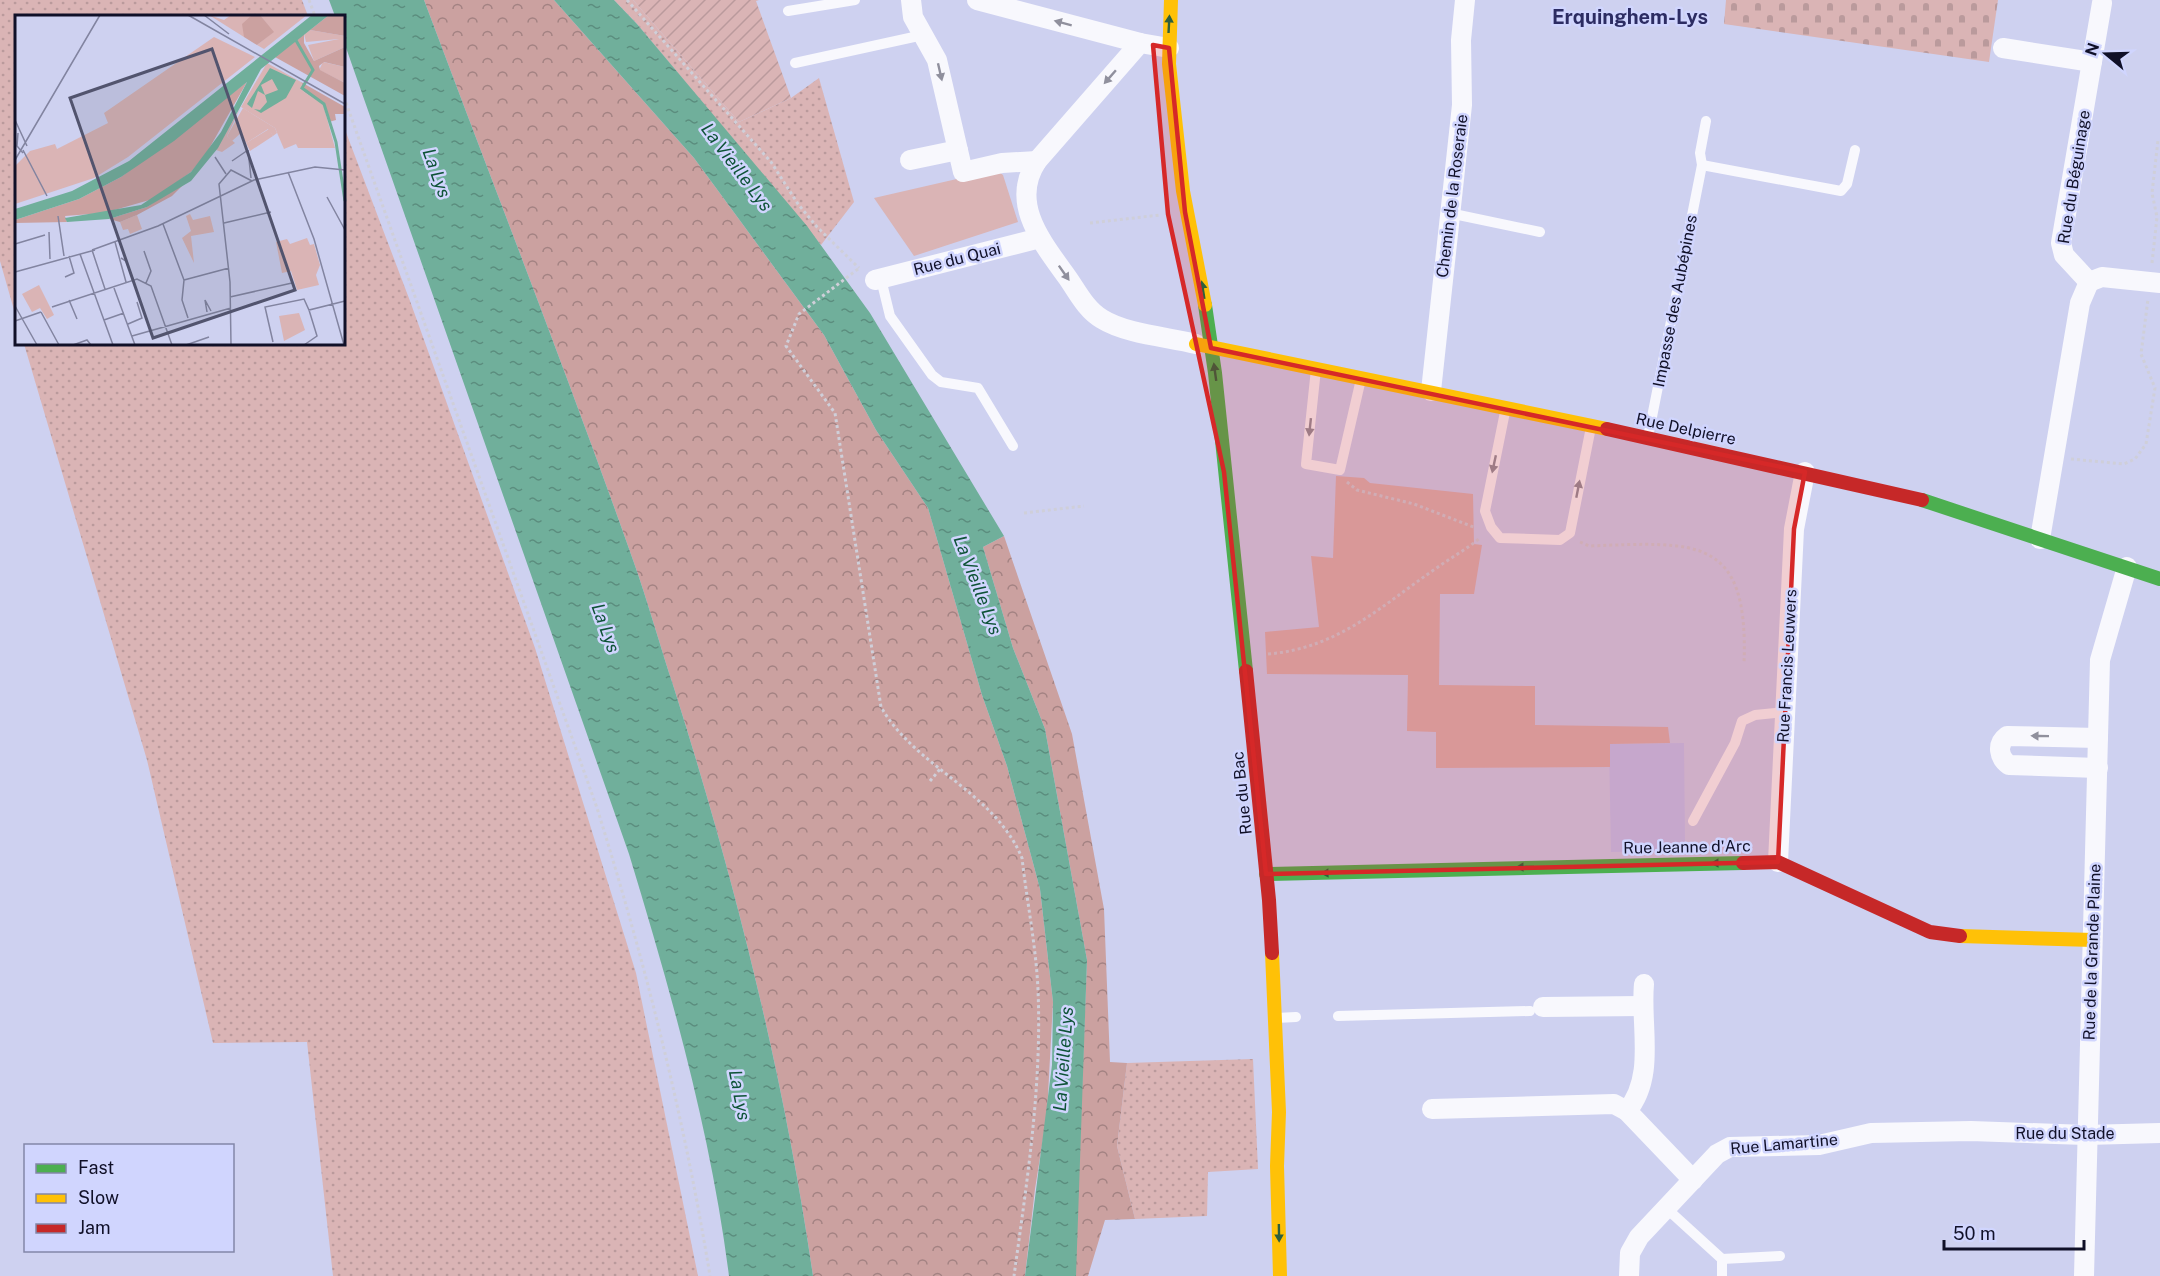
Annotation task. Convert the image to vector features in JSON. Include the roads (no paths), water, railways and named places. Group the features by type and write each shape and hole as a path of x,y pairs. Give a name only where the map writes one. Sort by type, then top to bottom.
{"street":[{"path":"911,0 913,17 938,60 963,172 1002,163 1037,161"},
{"path":"976,0 1154,47"},
{"name":"Rue du Bac","path":"1171,0 1154,47 1185,212 1200,273 1200,342 1224,472 1246,657 1266,874 1276,1018 1280,1276"},
{"name":"Chemin de la Roseraie","path":"1431,391 1462,105 1461,50 1465,0"},
{"name":"Rue du Béguinage","path":"2089,282 2064,255 2061,243 2102,3"},
{"path":"1154,47 1037,161 1026,183 1026,200 1030,220 1040,238 1087,305 1101,319 1121,327 1200,342"},
{"path":"2003,48 2092,62"},
{"path":"910,160 958,150"},
{"name":"Rue du Quai","path":"872,276 1040,238"},
{"path":"2040,539 2080,303 2089,282 2102,277 2155,283"},
{"name":"Rue Delpierre","path":"1200,342 1591,425 1918,498 2160,579"},
{"name":"Rue Francis Leuwers","path":"1778,862 1794,529 1805,472"},
{"name":"Rue de la Grande Plaine","path":"2084,1276 2086,1135 2101,651 2127,567"},
{"path":"2098,738 2007,736 2001,742 2000,749 2002,760 2009,765 2098,768"},
{"name":"Rue Jeanne d'Arc","path":"1266,874 1778,862 1930,932 1957,936 2093,939"},
{"path":"1627,1111 1639,1094 1644,1077 1642,1006 1644,984"},
{"path":"1537,1009 1642,1006"},
{"path":"1432,1109 1599,1102 1614,1104 1627,1111 1693,1180"},
{"name":"Rue du Bac","path":"1279,1112 1288,1204 1293,1228"},
{"name":"Rue du Stade","path":"1971,1131 2086,1135 2160,1133"},
{"name":"Rue Lamartine","path":"1628,1276 1632,1247 1717,1154 1730,1147 1819,1144 1863,1134 1971,1131"}],"lane":[{"path":"788,10 855,0"},
{"path":"795,63 923,34"},
{"name":"Impasse des Aubépines","path":"1648,438 1702,165 1700,153 1706,121"},
{"path":"1702,165 1841,191 1847,184 1856,150"},
{"path":"1449,213 1540,232"},
{"path":"872,276 890,316 932,375 941,382 978,388 1013,446"},
{"path":"1316,368 1306,464 1340,470 1361,377"},
{"path":"1506,407 1485,511 1491,527 1500,538 1560,540 1569,532 1591,425"},
{"path":"1693,821 1735,743 1742,721 1755,715 1785,712"},
{"path":"1338,1016 1537,1009"},
{"path":"1276,1018 1296,1017"},
{"path":"1666,1208 1722,1259 1780,1256"},
{"path":"1722,1259 1722,1276"}],"water":[{"name":"La Lys","path":"329,0 424,0 608,490 644,592 696,760 756,979 788,1127 813,1276 729,1276 701,1116 660,958 629,854 345,45 345,15 335,15"},
{"name":"La Vieille Lys","path":"554,0 614,0 637,24 807,226 870,313 1004,536 983,547 1013,648 1045,729 1087,960 1076,1276 1025,1276 1052,1065 1053,1002 1040,889 1007,766 982,695 928,508 876,430 824,335 694,158"}],"district":[{"name":"Erquinghem-Lys","path":"1630,17"}]}
